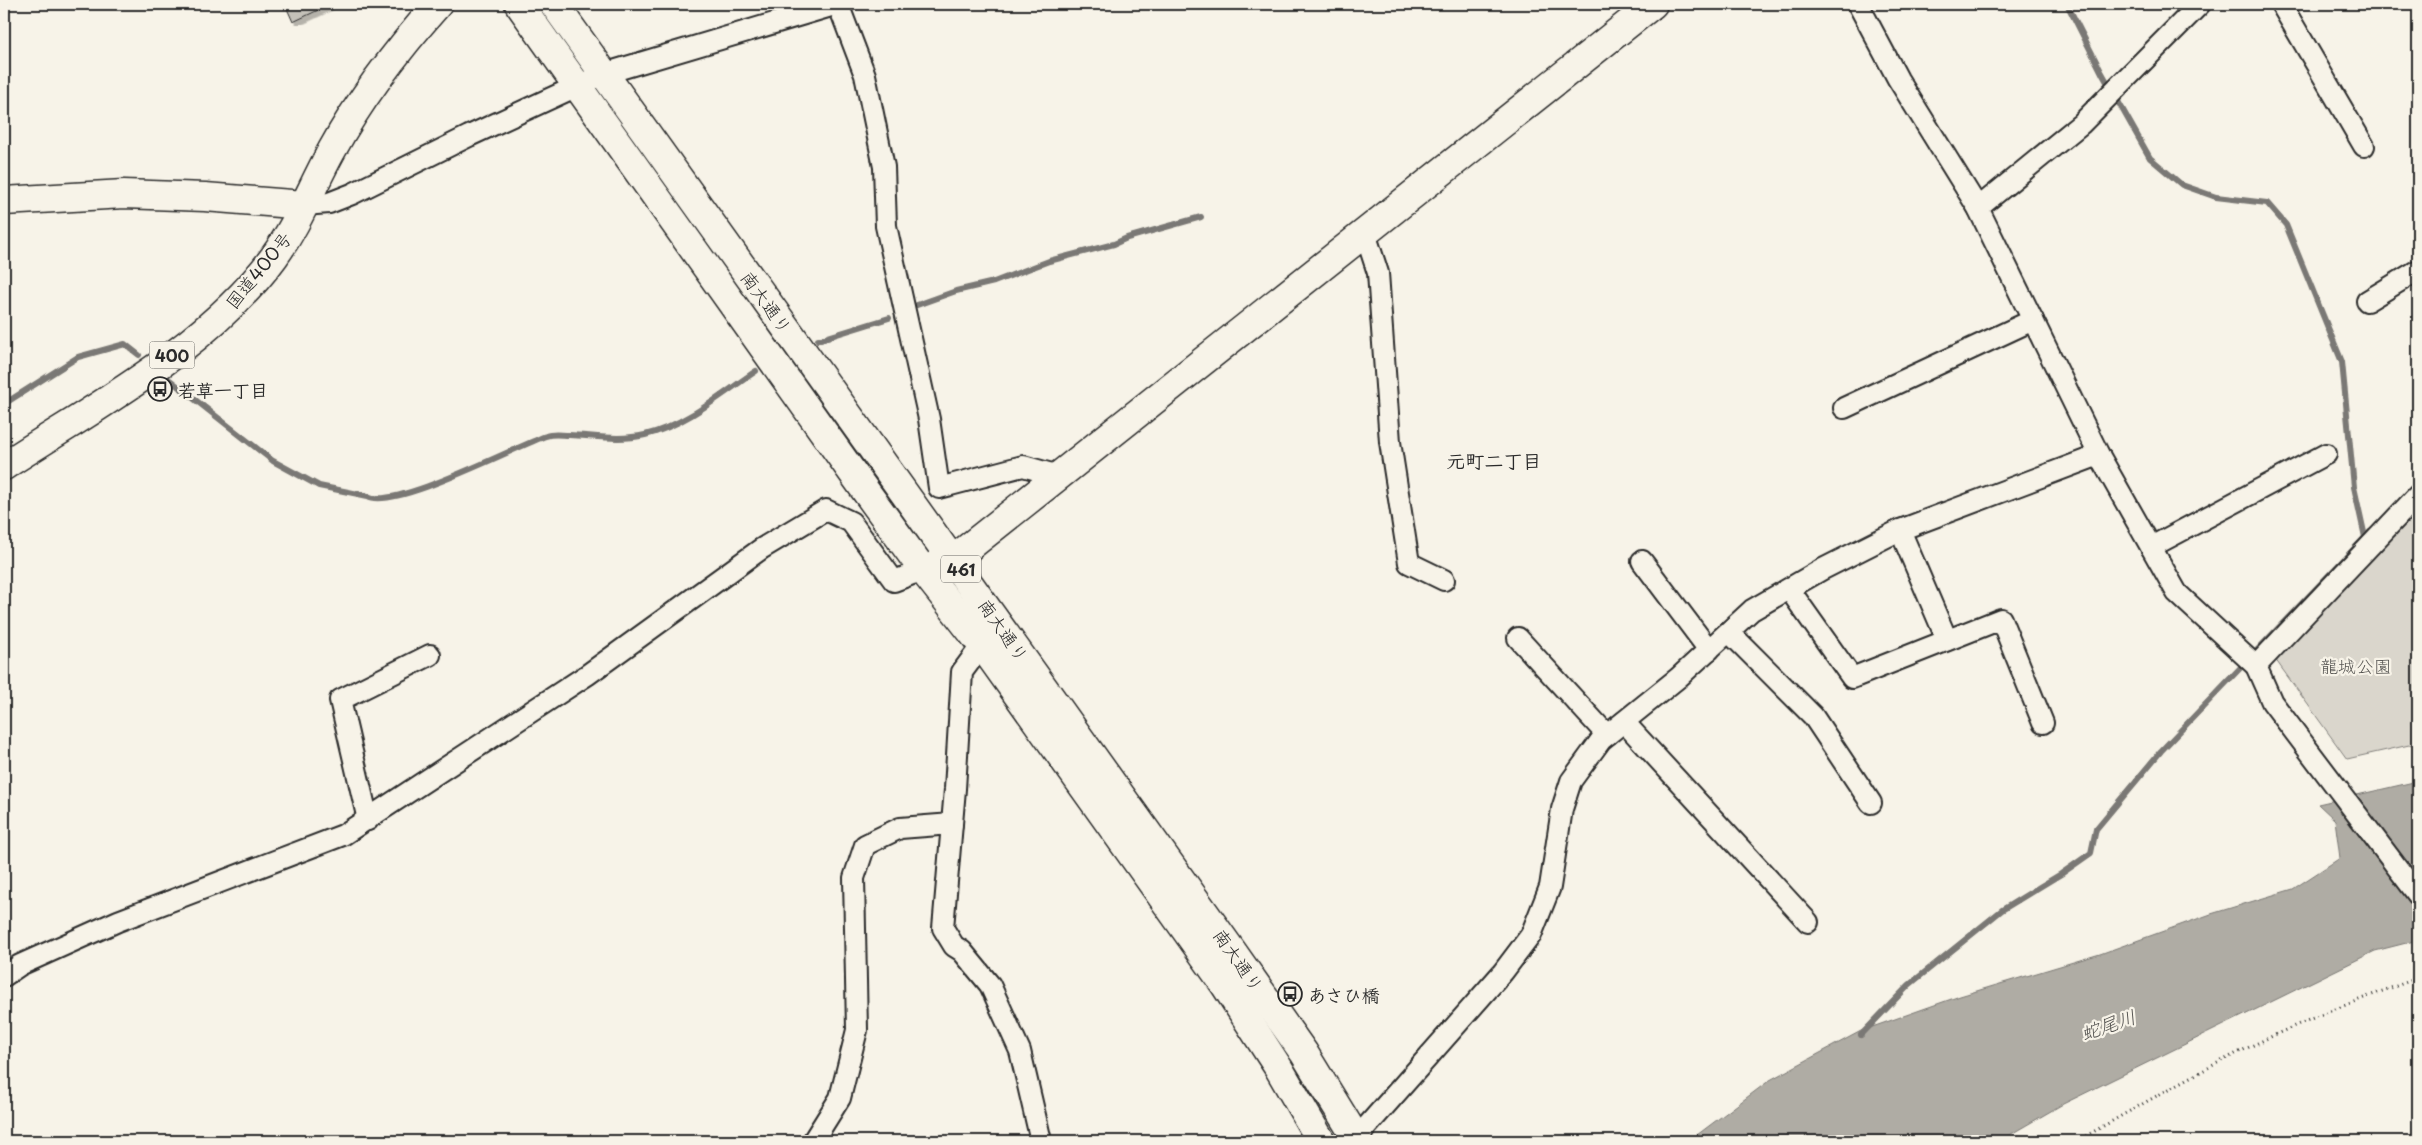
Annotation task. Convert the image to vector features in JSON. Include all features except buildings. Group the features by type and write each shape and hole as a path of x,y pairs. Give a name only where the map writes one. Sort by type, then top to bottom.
{"main road":[{"name":"国道400号","path":"4,466 158,366 202,333 237,299 274,257 353,114 405,41 438,4"},
{"name":"南大通り","path":"519,4 923,570 982,645 1225,986 1278,1067 1321,1141"},
{"name":"南大通り","path":"554,4 954,559 1304,1053 1356,1140"},
{"path":"923,570 954,559 1654,4"},
{"path":"4,201 124,194 205,197 304,205"}],"street":[{"path":"304,205 329,202 352,194 576,85 603,74 838,4 865,75 869,93 884,167 886,226 929,419 939,488 1023,466 1059,476"},
{"path":"1858,4 1898,79 1978,208 2099,455 2177,593 2256,666 2272,702 2418,895"},
{"path":"1978,208 2081,124 2200,4"},
{"path":"2281,4 2364,146"},
{"path":"1365,233 1378,273 1390,442 1409,563 1444,580"},
{"path":"2367,301 2418,270"},
{"path":"1844,408 2033,320"},
{"path":"2151,546 2326,454"},
{"path":"1356,1140 1503,972 1531,935 1550,887 1562,809 1571,780 1607,735 1709,650 1752,610 1900,530 2099,455"},
{"path":"2256,666 2418,495"},
{"path":"4,976 20,965 118,921 343,835 587,675 761,549 826,510 851,522 894,580 923,570"},
{"path":"1900,530 1947,640"},
{"path":"1642,561 1709,650"},
{"path":"1789,589 1852,678 2001,619 2043,723"},
{"path":"1729,632 1813,716 1871,803"},
{"path":"1518,638 1607,735"},
{"path":"982,645 962,672 952,824 942,928 954,946 962,952 990,984 1020,1051 1041,1141"},
{"path":"368,820 340,700 430,655"},
{"path":"1624,722 1808,922"},
{"path":"813,1141 840,1098 857,1030 854,878 865,845 900,828 952,824"}],"path":[{"path":"2077,1141 2173,1087 2264,1040 2347,1004 2418,978"}],"green space":[{"name":"龍城公園","path":"2418,511 2418,743 2347,759 2275,659"}],"water":[{"name":"蛇尾川","path":"2418,781 2418,940 2375,951 2063,1104 1999,1141 1689,1141 1770,1080 1861,1031 1960,996 2100,954 2211,914 2293,889 2340,858 2335,820 2318,804"}],"waterway":[{"path":"2067,4 2102,73 2150,158 2182,185 2216,197 2267,203 2286,225 2342,362 2354,487 2365,537"},
{"path":"917,305 956,291 994,282 1049,261 1114,244 1127,238 1201,217"},
{"path":"818,340 889,318"},
{"path":"4,404 78,357 125,344 139,355"},
{"path":"170,380 273,461 319,486 382,498 427,487 549,435 626,438 660,430 703,408 756,371"},
{"path":"1861,1035 1909,985 2002,910 2061,874 2091,853 2096,829 2161,751 2370,532"}],"place":[{"name":"若草一丁目","path":"160,389"},
{"name":"あさひ橋","path":"1290,994"}],"district":[{"name":"元町二丁目","path":"1494,460"}]}
